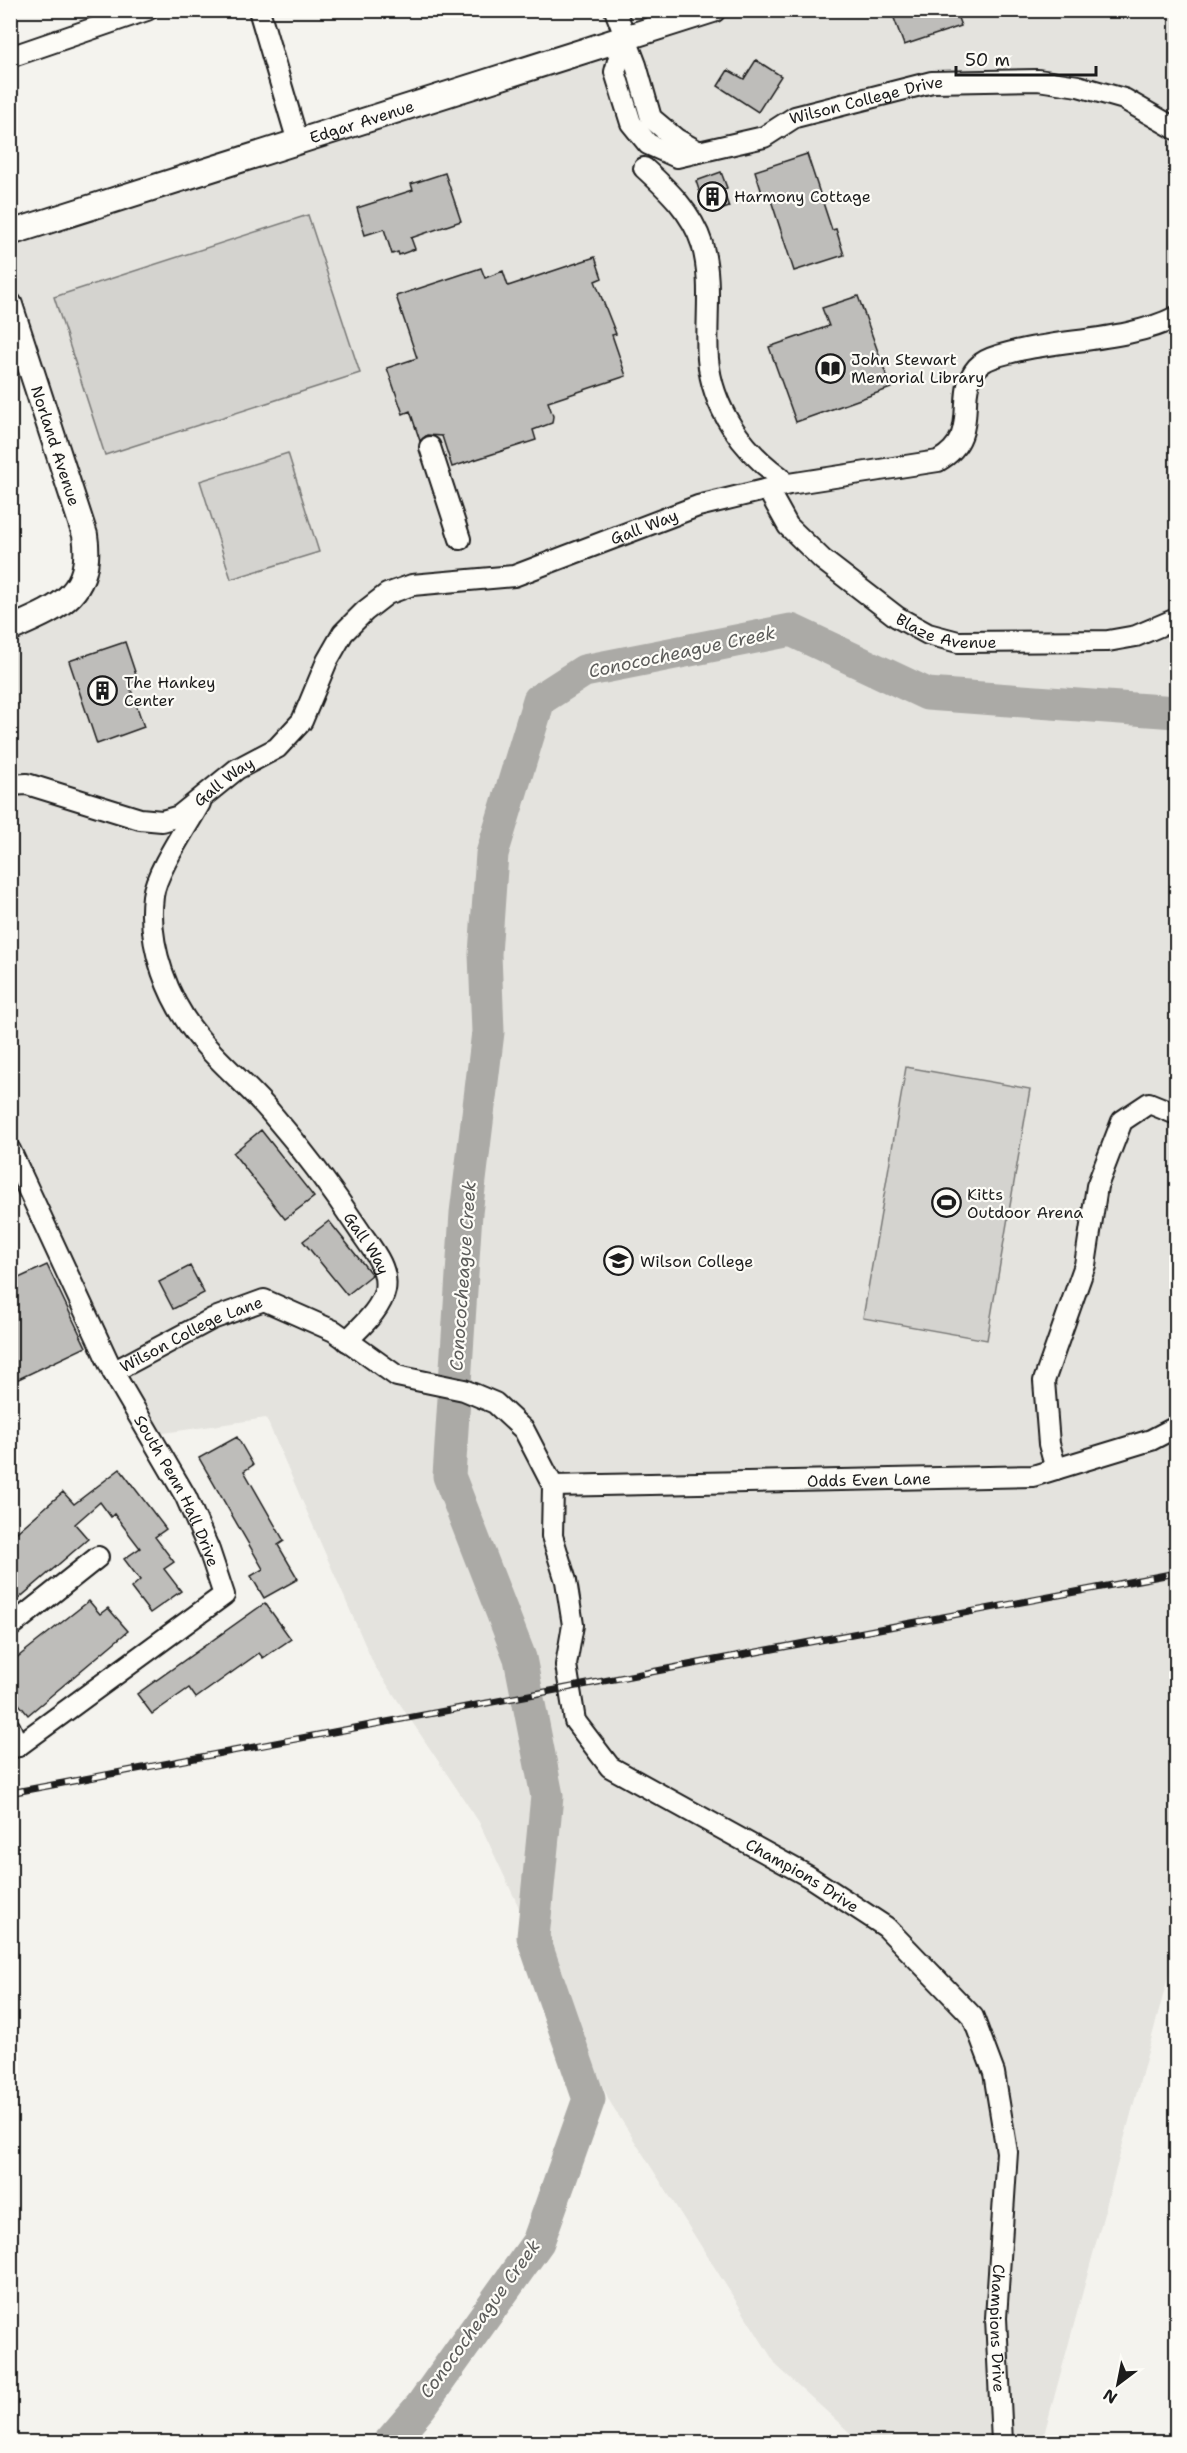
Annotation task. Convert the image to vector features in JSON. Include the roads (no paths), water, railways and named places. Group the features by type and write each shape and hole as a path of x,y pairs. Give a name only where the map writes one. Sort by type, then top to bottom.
{"main road":[{"name":"Edgar Avenue","path":"10,233 713,10"},
{"name":"Norland Avenue","path":"10,305 85,535 87,563 77,588 53,609 10,629"}],"street":[{"path":"10,57 147,10"},
{"path":"259,10 298,142"},
{"path":"615,10 624,39"},
{"name":"Wilson College Drive","path":"624,39 636,65 651,118 675,139 699,152 764,137 795,117 932,82 1038,80 1078,86 1124,99 1176,129"},
{"path":"644,168 681,205 702,243 708,280 708,359 721,406 748,451 779,484 938,461 957,447 964,435 968,387 975,370 983,362 1041,345 1143,329 1176,317"},
{"path":"430,447 460,540"},
{"name":"Blaze Avenue","path":"779,484 789,526 823,560 897,617 928,634 958,642 1108,641 1136,636 1176,619"},
{"name":"Gall Way","path":"347,1341 376,1310 385,1293 383,1266 311,1159 241,1079 200,1040 182,1014 168,987 158,955 152,917 153,894 159,878 204,796 237,769 277,748 302,721 327,662 343,633 365,611 387,594 412,585 514,576 698,506 779,484"},
{"path":"10,785 27,784 140,819 162,821 179,816 204,796"},
{"path":"1056,1469 1049,1444 1044,1381 1085,1265 1097,1186 1122,1121 1149,1103 1176,1114"},
{"name":"South Penn Hall Drive","path":"10,1150 113,1372 186,1497 209,1550 224,1595 13,1741"},
{"name":"Wilson College Lane","path":"113,1372 212,1319 264,1300 334,1331 397,1376 407,1380 464,1390"},
{"name":"Champions Drive","path":"464,1390 495,1403 524,1430 553,1486 552,1536 566,1581 573,1624 566,1665 575,1721 610,1767 808,1876 886,1927 973,2017 994,2073 1007,2152 996,2318 1002,2442"},
{"name":"Odds Even Lane","path":"553,1486 1034,1476 1151,1440 1176,1427"},
{"path":"10,1628 98,1557"}],"waterway":[{"name":"Conococheague Creek","path":"390,2442 421,2406 538,2242 589,2099 533,1937 547,1796 520,1658 449,1476 466,1213 488,1032 485,954 492,854 539,700 584,671 791,630 927,694 1176,712"}],"railway":[{"path":"10,1793 1176,1573"}],"place":[{"name":"Harmony Cottage","path":"713,196"},
{"name":"John Stewart Memorial Library","path":"830,368"},
{"name":"The Hankey Center","path":"103,691"},
{"name":"Kitts Outdoor Arena","path":"946,1203"},
{"name":"Wilson College","path":"619,1261"}]}
